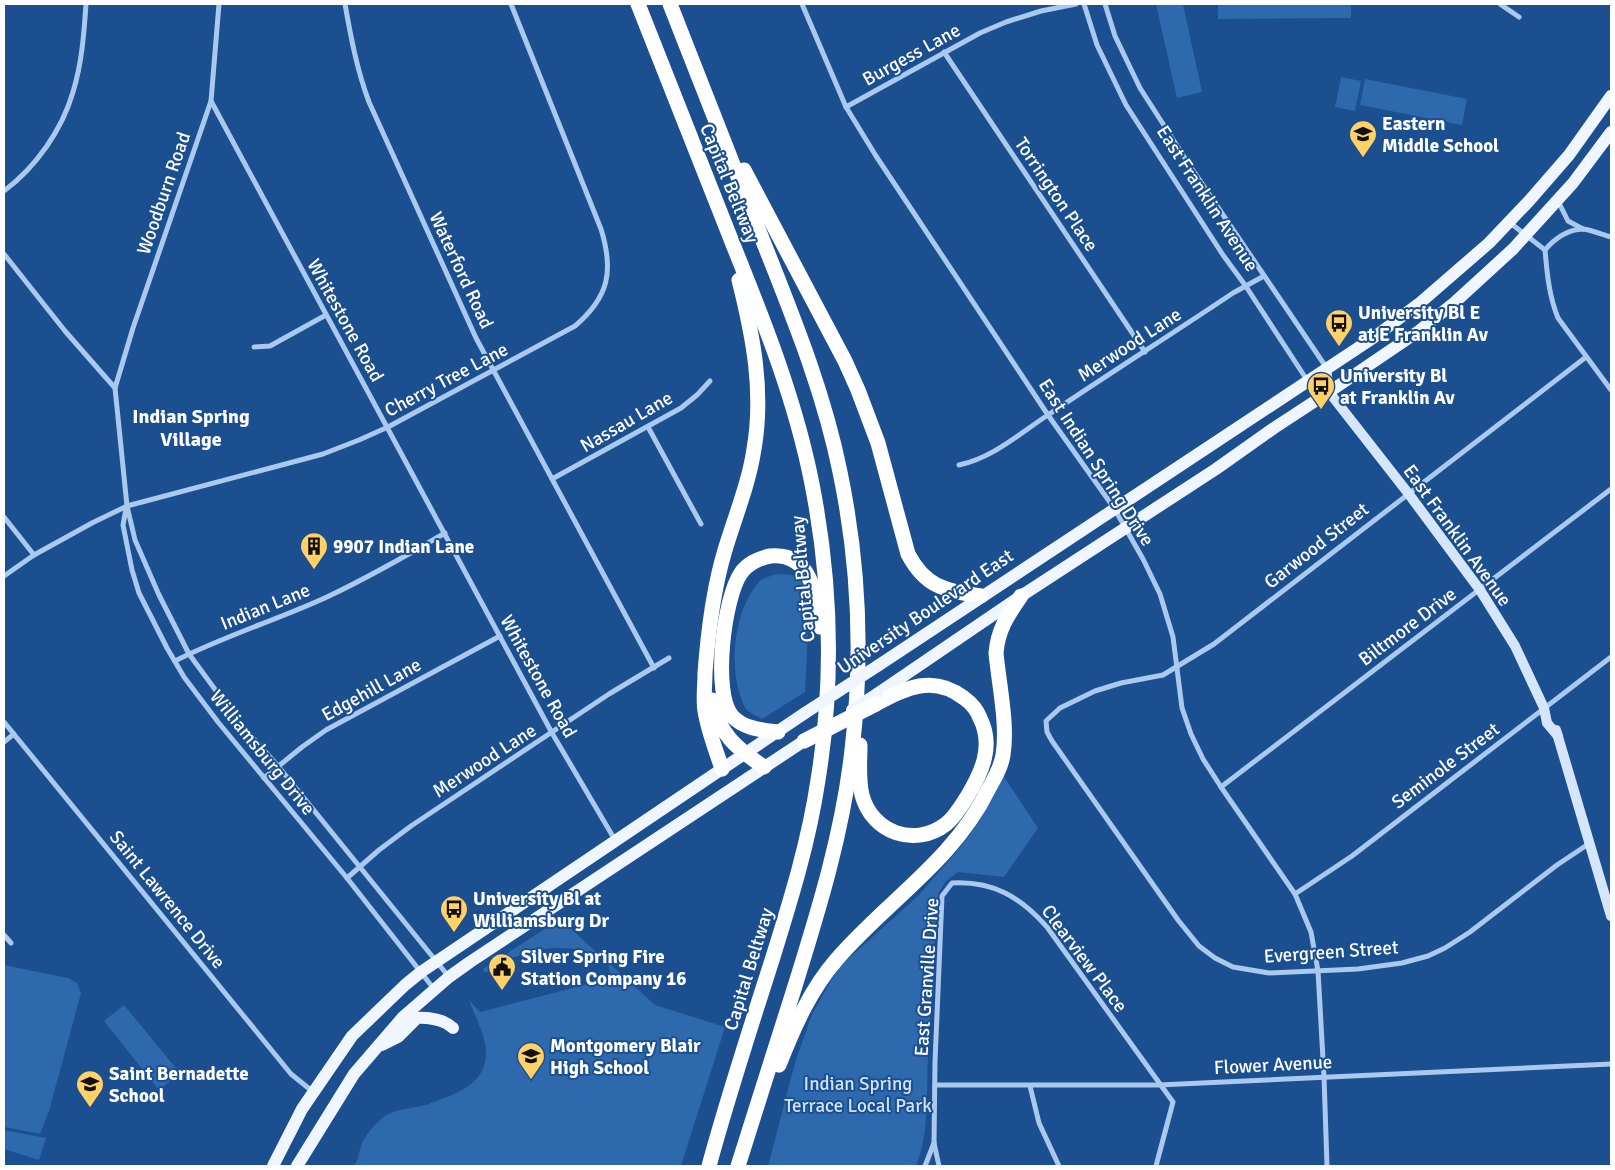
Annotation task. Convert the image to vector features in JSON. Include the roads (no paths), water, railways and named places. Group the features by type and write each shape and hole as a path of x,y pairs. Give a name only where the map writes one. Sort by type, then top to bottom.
{"highway":[{"name":"Capital Beltway","path":"638,4 760,314 790,398 812,481 825,566 828,622 827,692 819,779 807,837 784,921 709,1166"},
{"name":"Capital Beltway","path":"670,4 792,314 828,422 840,470 848,518 854,562 858,619 857,686 852,751 843,807 829,870 813,928 738,1166"},
{"path":"712,112 852,376 878,443 902,537 915,568 938,587 953,592 980,596"},
{"path":"722,216 751,329 758,399 754,449 748,479 724,552 715,588 706,653 704,709 722,769"},
{"path":"778,732 753,728 739,722 731,715 723,694 722,652 728,608 733,588 741,572 751,563 770,556 790,559 802,566 810,579 819,619 827,692"},
{"path":"738,1166 791,1036 808,999 822,978 838,958 956,840 985,797 1002,757 1004,742 996,653 997,641 1005,620 1021,596"},
{"path":"804,741 876,699 919,685 934,685 956,692 967,699 977,711 987,740 982,768 957,812 948,823 939,829 916,836 898,834 880,824 872,815 862,794 860,780 860,690 858,619"},
{"path":"706,653 709,689 719,724 725,735 745,754 764,767"}],"main road":[{"name":"University Boulevard East","path":"274,1166 302,1109 352,1036 405,984 980,596 1373,338 1422,302 1490,243 1569,155 1611,96"},
{"path":"876,699 1021,596 1216,468 1418,331 1454,303 1525,236 1558,201 1611,132"},
{"path":"297,1166 354,1074 403,1017 449,977 804,741"},
{"path":"378,1047 398,1037 417,1018 439,1021 449,1024 453,1028"}],"street":[{"path":"4,191 32,166 54,134 67,109 79,66 86,4"},
{"name":"Woodburn Road","path":"115,388 136,319 211,101 219,4"},
{"name":"Waterford Road","path":"345,4 351,42 369,102 476,338 654,668"},
{"name":"Cherry Tree Lane","path":"4,576 34,556 92,523 127,506 322,454 359,440 388,427 493,371 575,326 586,316 602,293 606,281 607,249 601,229 511,4"},
{"name":"East Indian Spring Drive","path":"802,4 846,107 876,156 1048,415 1126,526 1160,594 1173,637 1182,708 1191,734 1203,760 1295,894 1311,932 1318,971 1327,1166"},
{"name":"Burgess Lane","path":"846,107 980,33 1006,22 1076,4"},
{"name":"East Franklin Avenue","path":"1084,4 1097,45 1126,105 1223,255 1245,285 1307,380 1329,392 1408,493 1480,590 1515,646 1544,708 1547,723 1558,736 1611,916"},
{"name":"East Franklin Avenue","path":"1104,4 1115,36 1140,88 1191,168 1326,368 1329,392"},
{"path":"1500,4 1519,17"},
{"name":"Torrington Place","path":"944,52 1145,352"},
{"name":"Whitestone Road","path":"211,101 552,733 615,841"},
{"path":"1558,201 1568,221 1583,229 1611,237"},
{"path":"1509,222 1545,250"},
{"path":"1583,229 1564,234 1549,244 1545,250 1547,272 1553,305 1558,318 1611,390"},
{"path":"4,254 65,331 115,388"},
{"name":"Merwood Lane","path":"959,465 973,462 995,451 1245,285 1264,276"},
{"path":"254,347 270,346 326,315"},
{"name":"Garwood Street","path":"1046,721 1060,708 1095,691 1121,683 1163,675 1214,644 1586,357"},
{"name":"Nassau Lane","path":"552,479 681,408 710,381"},
{"name":"Williamsburg Drive","path":"115,388 127,506 136,540 159,596 189,654 239,722 278,766 449,977"},
{"path":"648,427 701,524"},
{"name":"Biltmore Drive","path":"1221,787 1611,489"},
{"name":"Williamsburg Drive","path":"127,506 123,525 132,570 139,593 166,648 198,696 347,878 434,990"},
{"path":"4,517 34,556"},
{"name":"Indian Lane","path":"175,661 206,645 326,597 390,565 445,534"},
{"name":"Edgehill Lane","path":"264,778 326,730 500,636"},
{"name":"Seminole Street","path":"1295,894 1352,856 1611,657"},
{"name":"Merwood Lane","path":"347,878 379,850 411,826 609,694 670,658"},
{"name":"Evergreen Street","path":"1046,721 1047,732 1052,742 1178,920 1199,946 1215,958 1233,967 1269,973 1358,969 1402,963 1428,956 1470,932 1557,865 1590,843"},
{"name":"Saint Lawrence Drive","path":"4,722 291,1074 313,1092"},
{"path":"4,742 14,734"},
{"name":"East Granville Drive","path":"935,1085 942,896 952,883 962,883"},
{"name":"Clearview Place","path":"962,883 980,884 999,889 1032,911 1047,927 1173,1102 1156,1165"},
{"path":"4,935 11,943"},
{"name":"Flower Avenue","path":"935,1085 1159,1085 1611,1064"},
{"path":"935,1085 934,1143 939,1166"},
{"path":"1030,1086 1039,1123 1059,1166"},
{"path":"925,1166 934,1143"},
{"path":"1156,1165 1163,1166"}],"place":[{"name":"Eastern Middle School","path":"1363,158"},
{"name":"University Bl E at E Franklin Av","path":"1339,347"},
{"name":"University Bl at Franklin Av","path":"1321,410"},
{"name":"9907 Indian Lane","path":"314,570"},
{"name":"University Bl at Williamsburg Dr","path":"454,933"},
{"name":"Silver Spring Fire Station Company 16","path":"502,991"},
{"name":"Montgomery Blair High School","path":"531,1080"},
{"name":"Saint Bernadette School","path":"90,1108"}],"district":[{"name":"Indian Spring Village","path":"191,428"}],"park label":[{"name":"Indian Spring Terrace Local Park","path":"858,1094"}]}
